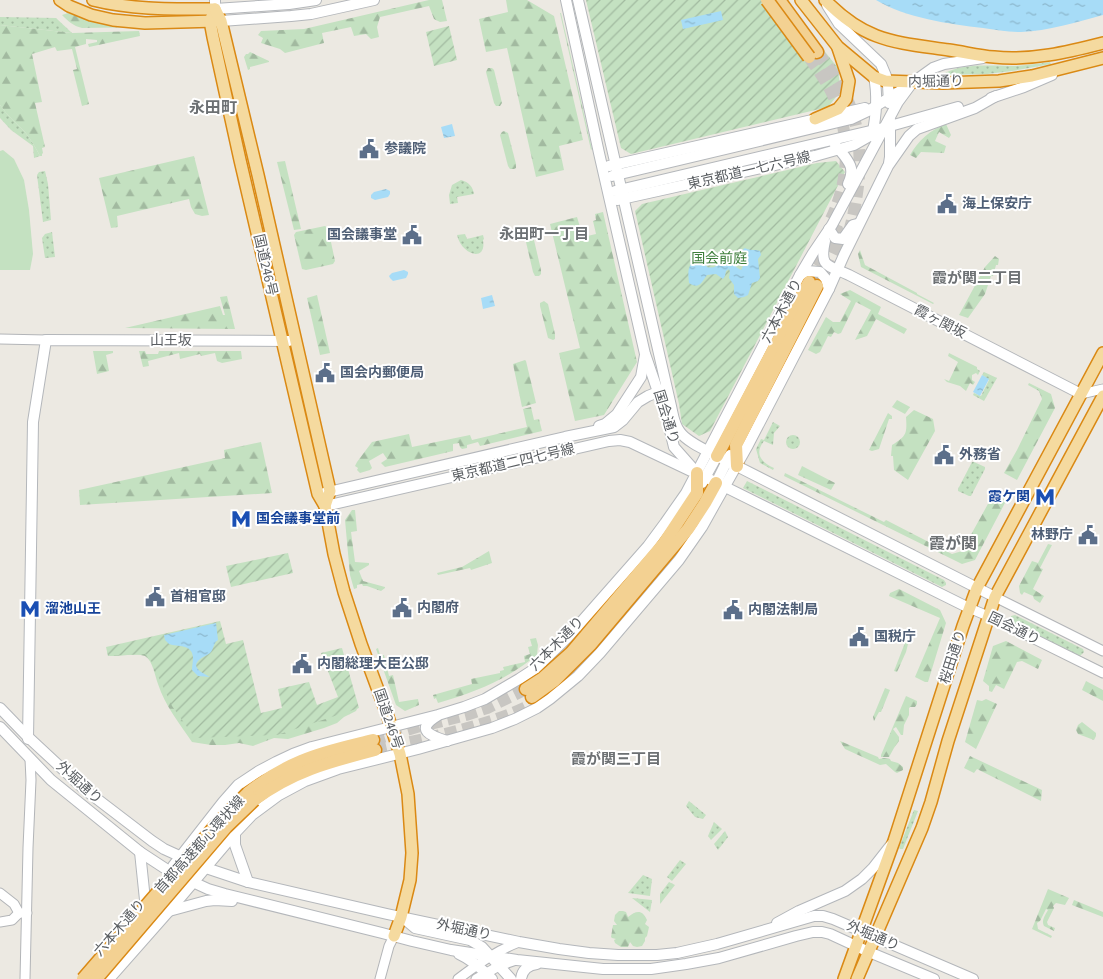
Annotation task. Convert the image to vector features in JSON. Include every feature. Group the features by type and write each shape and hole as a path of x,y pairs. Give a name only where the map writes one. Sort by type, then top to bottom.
{"highway":[{"path":"60,0 91,15 113,20 144,23 216,21 215,4 151,8 112,5 93,0"},
{"path":"767,0 813,54 779,0"},
{"name":"内堀通り","path":"801,0 838,47 874,78 881,81 912,83 999,81 1032,76 1103,58"},
{"path":"825,0 860,29 881,38 909,45 994,57 1023,57 1075,50 1103,43"},
{"name":"国道246号","path":"216,21 258,175 330,491 325,506"},
{"name":"国道246号","path":"216,21 240,160 318,494 325,506 334,554 344,592 361,644 392,726 400,754 409,801 412,853 410,880 401,917 394,936"},
{"path":"815,119 838,109 846,98 849,81 838,47"},
{"path":"722,458 736,445 813,280"},
{"path":"722,458 813,280"},
{"name":"桜田通り","path":"844,979 894,841 977,588 1103,353"},
{"name":"桜田通り","path":"857,979 922,828 995,597 1103,396"},
{"path":"1056,441 1074,449"},
{"path":"711,480 705,503 688,529 592,644 554,681 529,693 571,654 664,543 697,493 711,480"},
{"path":"1026,496 1044,505"},
{"name":"首都高速都心環状線","path":"83,979 218,823 251,796 305,770 338,760 374,745"},
{"name":"首都高速都心環状線","path":"96,979 251,796"}],"main road":[{"path":"215,4 281,5 316,0"},
{"path":"216,21 301,15 374,0"},
{"path":"557,0 570,16"},
{"name":"国会通り","path":"566,0 645,354 680,433 686,439 722,458 995,597"},
{"name":"国会通り","path":"578,0 617,170 674,448 711,480 969,608"},
{"path":"825,0 839,24 877,60 883,69 888,82 889,98 880,126"},
{"name":"六本木通り","path":"109,979 235,833 252,815 279,795 306,781 338,769 448,741 515,719 537,708 578,676 683,554 702,528 711,480 813,280 813,253 829,230 866,161 880,126 912,83 933,68 962,60 994,57"},
{"name":"東京都道一七六号線","path":"610,197 996,96 1024,87 1069,67"},
{"name":"六本木通り","path":"874,78 880,126"},
{"name":"東京都道一七六号線","path":"603,167 617,170 851,119 868,111 912,83"},
{"path":"888,166 912,132 974,108 996,96"},
{"name":"東京都道一七六号線","path":"605,178 617,170 717,142 876,106"},
{"path":"851,119 866,120 880,126 890,144 888,166"},
{"name":"東京都道一七六号線","path":"622,194 839,149 854,145 880,126"},
{"path":"825,142 834,144 839,149 852,171 829,230 835,238 843,239 853,225 860,223"},
{"name":"六本木通り","path":"813,280 838,270 888,166"},
{"name":"霞ヶ関坂","path":"829,230 822,252 826,265 1081,394"},
{"path":"813,280 817,266 826,266 838,270"},
{"path":"30,759 28,736 33,422 46,340"},
{"name":"山王坂","path":"46,340 295,341"},
{"name":"東京都道二四七号線","path":"577,434 606,424 618,414 641,377 645,354"},
{"name":"東京都道二四七号線","path":"318,494 614,427 623,420 638,402 663,391"},
{"name":"東京都道二四七号線","path":"325,506 620,440 630,442 711,480"},
{"path":"711,480 722,458"},
{"name":"六本木通り","path":"185,859 228,796 238,786 259,771 312,747 464,707 485,699 536,668 567,638 648,546 686,493 711,480"},
{"name":"外堀通り","path":"0,708 84,790 152,841 164,849 205,868 248,882 519,942 589,953 618,955 678,953 717,944 814,916 823,916 973,979"},
{"path":"438,715 431,719 426,729 432,737 448,741"},
{"name":"外堀通り","path":"0,727 64,791 140,852 193,882 225,894 455,952 603,970 651,969 686,964 719,958 777,940 813,932 830,934 934,979"},
{"path":"169,870 182,867 185,859 233,825 252,815"},
{"path":"235,833 235,845 248,882"},
{"path":"765,930 799,911 845,890 862,879 894,841"},
{"path":"140,852 144,900"},
{"path":"92,979 181,876 191,870 205,868"},
{"name":"六本木通り","path":"76,979 169,870"},
{"path":"169,911 215,900 261,902"},
{"path":"401,917 415,928 476,943 482,947 511,979"},
{"path":"97,955 126,939"},
{"path":"455,952 477,964 489,976"},
{"path":"521,979 526,968 533,964 542,963"}],"street":[{"path":"0,339 46,340"},
{"path":"1081,394 1103,389"},
{"name":"国会通り","path":"995,597 1103,651"},
{"name":"国会通り","path":"969,608 1103,673"},
{"path":"25,979 23,913 28,848 30,759"},
{"path":"0,894 23,913"},
{"path":"0,922 12,920 23,913"},
{"path":"380,979 394,936"},
{"path":"460,977 503,948 519,942"},
{"path":"455,952 465,958 466,963 466,969 460,977"},
{"path":"476,979 489,976 499,966 517,960"}],"green space":[{"path":"429,0 442,0 447,21 440,22 434,19 429,6 380,17 377,27 379,37 371,39 366,34 354,36 351,27 322,33 324,43 285,53 280,49 261,43 263,38 258,35 261,31 304,29"},
{"path":"506,0 527,0 554,16 583,140 559,146 564,170 536,177 507,48 486,52 479,19 508,12"},
{"path":"586,0 761,0 805,60 822,48 838,68 840,87 836,97 828,107 631,154 621,148"},
{"path":"68,13 89,20 149,27 82,28 73,25 62,15"},
{"path":"560,13 592,149 591,150"},
{"path":"0,17 56,18 72,33 0,25"},
{"path":"0,25 72,33 139,31 140,36 89,47 88,44 97,42 97,40 86,39 86,44 75,47 89,104 82,106 73,70 77,69 72,49 57,51 55,47 32,54 42,102 35,103 45,147 42,148 43,153 40,156 25,132 0,105"},
{"path":"449,26 457,60 434,66 426,32"},
{"path":"250,52 269,62 250,67 248,70 244,57"},
{"path":"1050,62 1051,64 1012,71 987,74 942,75 967,66 1015,66"},
{"path":"488,68 494,70 502,103 500,106 496,106 494,103 486,72"},
{"path":"0,105 25,132 40,156 34,158 33,146 11,130 0,118"},
{"path":"946,124 951,135 949,138 939,132 935,141 946,146 944,153 921,152 916,158 910,155 925,136"},
{"path":"504,131 508,133 516,164 514,169 510,169 508,166 500,135"},
{"path":"3,150 14,159 24,180 33,254 30,270 0,270 0,151"},
{"path":"194,156 209,215 195,214 189,199 117,216 118,227 111,228 99,178"},
{"path":"285,161 301,229 294,230 277,162"},
{"name":"国会前庭","path":"836,161 845,172 710,431 699,436 682,424 635,211 642,204 817,163"},
{"path":"45,171 51,220 43,222 37,175 39,172"},
{"path":"461,180 470,185 474,194 457,197 458,203 450,204 449,195 452,185"},
{"path":"603,212 637,362 604,415 575,421 559,353 580,348 550,224 577,217 583,237 596,234 593,221 596,220 595,214"},
{"path":"325,226 328,228 335,261 333,264 306,270 302,269 294,235 296,232"},
{"path":"52,232 55,257 45,258 42,238 45,234"},
{"path":"465,234 467,239 483,235 483,247 478,254 468,252 460,242 457,235"},
{"path":"529,237 534,240 541,270 539,276 535,276 533,272 526,242"},
{"path":"860,250 865,265 934,303 861,267 858,254"},
{"path":"995,256 999,259 998,265 996,265 993,276 991,276 985,294 968,318 959,315 985,267"},
{"path":"850,290 881,307 878,314 907,329 904,334 876,319 867,336 855,340 871,310 856,302 841,333 834,332 831,337 828,336 820,352 816,354 808,350 826,317 833,322 840,322 851,301 840,294"},
{"path":"317,295 330,353 320,355 307,298"},
{"path":"227,296 235,329 125,328 220,306 223,315 225,315 220,297"},
{"path":"544,301 548,304 555,334 555,339 553,340 548,338 540,306 540,303"},
{"path":"93,351 113,351 113,353 106,355 109,371 97,374"},
{"path":"139,351 145,351 146,354 158,354 159,351 241,351 242,359 222,363 217,361 215,353 201,356 200,354 180,359 179,353 148,361 149,366 143,367"},
{"path":"949,353 977,367 980,371 978,375 976,373 972,375 972,380 975,382 973,385 970,383 966,391 960,386 947,382 944,379 949,381 958,362 948,356"},
{"path":"525,360 536,403 522,407 513,364"},
{"path":"984,372 997,378 984,401 973,395 974,393 981,396 989,380 982,375"},
{"path":"1029,383 1051,394 1055,408 1017,480 1004,473 1042,399 1039,391 1028,385"},
{"path":"897,400 910,407 905,414 892,407"},
{"path":"531,407 534,420 539,419 542,431 480,446 478,442 467,445 467,448 462,449 459,443 453,444 453,451 385,467 381,463 387,459 383,453 369,461 372,468 370,470 360,473 355,466 372,442 409,434 412,447 470,435 472,440 527,427 523,409"},
{"path":"914,410 933,419 935,431 908,480 894,470 893,456 891,456 892,445 905,434 906,417"},
{"path":"888,413 892,416 892,419 889,419 879,449 869,450"},
{"path":"773,422 780,426 774,433 773,445 764,441 759,454 762,460 774,468 773,470 760,463 756,449 761,439 764,440"},
{"path":"793,435 798,437 800,442 798,447 793,449 788,447 786,442 788,437"},
{"path":"261,442 272,493 80,505 79,490 225,458 224,450"},
{"path":"972,462 985,467 985,469 971,496 969,496 958,491 958,489"},
{"path":"802,466 835,483 831,490 798,475"},
{"path":"785,473 884,522 886,520 952,554 962,551 994,493 1007,499 975,560 962,564 784,476"},
{"path":"747,481 944,580 946,585 942,587 743,488"},
{"path":"352,510 355,510 357,531 351,532 355,562 369,563 369,565 359,571 363,581 385,587 381,591 363,586 362,584 357,585 357,588 354,589 350,575 345,520"},
{"path":"1048,544 1052,545 1040,568 1043,569 1033,589 1044,596 1040,603 1033,596 1024,592 1022,595 1019,586 1032,561 1038,563"},
{"path":"489,551 492,563 471,570 470,568 438,575 437,573 462,567"},
{"path":"288,553 293,573 231,587 226,566"},
{"path":"899,589 940,610 946,623 928,682 915,677 940,618 889,596 890,593"},
{"path":"1015,615 1083,649 1084,652 1080,656 1011,622 1011,616"},
{"path":"220,621 226,644 243,640 261,713 282,708 278,689 309,682 317,705 338,697 321,653 342,648 359,708 277,735 195,738 172,706 146,654 108,656 106,647"},
{"path":"908,635 910,636 906,652 897,672 894,671"},
{"path":"536,638 538,645 537,655 514,672 465,694 438,703 436,698 434,699 433,695 472,684 471,679 500,673 500,671 504,670 503,667 525,662 524,656 530,654 528,647 532,646 530,639"},
{"path":"1006,641 1042,660 1038,669 1022,661 1017,662 1004,689 996,685 992,692 989,691 989,686 983,681 993,646"},
{"path":"141,646 198,717 358,707 356,711 337,723 288,739 274,738 253,746 239,743 211,745 192,742 165,700 148,658 138,655 109,656 107,653 109,648"},
{"path":"378,648 380,655 384,655 389,676 393,675 399,702 418,699 419,705 405,711 396,705 376,649"},
{"path":"1086,681 1103,690 1103,701 1082,690"},
{"path":"885,688 890,690 881,712 879,712 874,721 873,717"},
{"path":"906,696 917,701 917,704 915,707 909,708 909,715 904,725 903,735 901,735 896,727 893,729 899,737 899,741 889,757 881,757 881,755"},
{"path":"986,699 997,704 976,749 965,742 977,700 982,701"},
{"path":"1082,722 1096,733 1094,740 1078,734 1076,730"},
{"path":"840,741 879,759 890,759 903,767 903,770 897,773 886,764 880,765 845,749"},
{"path":"970,756 1042,790 1041,801 977,769 974,773 964,768"},
{"path":"689,801 706,815 703,819 695,817 686,806"},
{"path":"914,810 918,811 903,849 900,849 899,848"},
{"path":"714,822 722,829 711,840 708,836"},
{"path":"725,831 728,837 718,850 714,844"},
{"path":"680,860 686,864 672,881 667,877"},
{"path":"643,875 652,879 650,896 628,893"},
{"path":"669,882 675,885 660,904 660,894"},
{"path":"1048,889 1069,898 1065,905 1056,903 1053,906 1054,908 1047,922 1048,925 1055,928 1054,931 1043,924 1048,910 1046,909 1037,923 1038,929 1052,936 1051,938 1032,929"},
{"path":"632,898 652,900 650,912"},
{"path":"1074,900 1103,912 1103,917 1072,905"},
{"path":"619,911 626,912 628,917 639,912 645,916 647,920 645,924 649,927 642,946 633,946 630,942 628,947 621,947 615,943 614,940 616,939 611,937 613,925 617,925 614,921 615,915"}],"water":[{"path":"876,0 1103,0 1103,15 1052,28 1011,32 914,16"},
{"path":"721,11 723,20 683,29 681,20"},
{"path":"452,124 455,136 444,138 441,127"},
{"path":"386,189 390,191 388,197 375,200 371,198 374,192"},
{"path":"745,248 760,251 761,255 758,259 760,278 752,283 748,295 738,298 734,294 734,285 729,278 729,269 726,271 723,279 716,274 707,275 698,285 695,286 689,283 689,270 691,264 696,259 711,268 726,263 734,257 738,258 736,267 741,270 745,258 741,251"},
{"path":"404,270 408,272 406,278 393,281 389,276 392,273"},
{"path":"492,295 495,306 483,309 481,298"},
{"path":"982,375 989,379 980,396 973,392"},
{"path":"216,623 218,640 210,653 199,660 196,666 210,677 198,676 192,670 193,657 190,650 169,644 165,640 164,635"}],"tunnel":[{"path":"817,52 829,68 847,99 857,130 859,147 858,186 848,235"},
{"path":"809,57 830,89 837,105 845,137 845,170 838,203 831,219"},
{"path":"809,282 837,224"},
{"path":"817,286 844,228"},
{"path":"430,724 487,708 526,689"},
{"path":"375,750 492,721 536,702 555,691"},
{"path":"373,740 437,721"}],"place":[{"name":"参議院","path":"369,149"},
{"name":"海上保安庁","path":"947,204"},
{"name":"国会議事堂","path":"412,235"},
{"name":"国会内郵便局","path":"325,373"},
{"name":"外務省","path":"944,455"},
{"name":"霞ケ関","path":"1045,497"},
{"name":"国会議事堂前","path":"241,519"},
{"name":"林野庁","path":"1088,535"},
{"name":"首相官邸","path":"155,597"},
{"name":"内閣府","path":"402,608"},
{"name":"溜池山王","path":"30,609"},
{"name":"内閣法制局","path":"733,610"},
{"name":"国税庁","path":"859,637"},
{"name":"内閣総理大臣公邸","path":"302,664"}],"district":[{"name":"永田町","path":"213,108"},
{"name":"永田町一丁目","path":"544,234"},
{"name":"霞が関二丁目","path":"977,278"},
{"name":"霞が関","path":"953,544"},
{"name":"霞が関三丁目","path":"616,759"}]}
